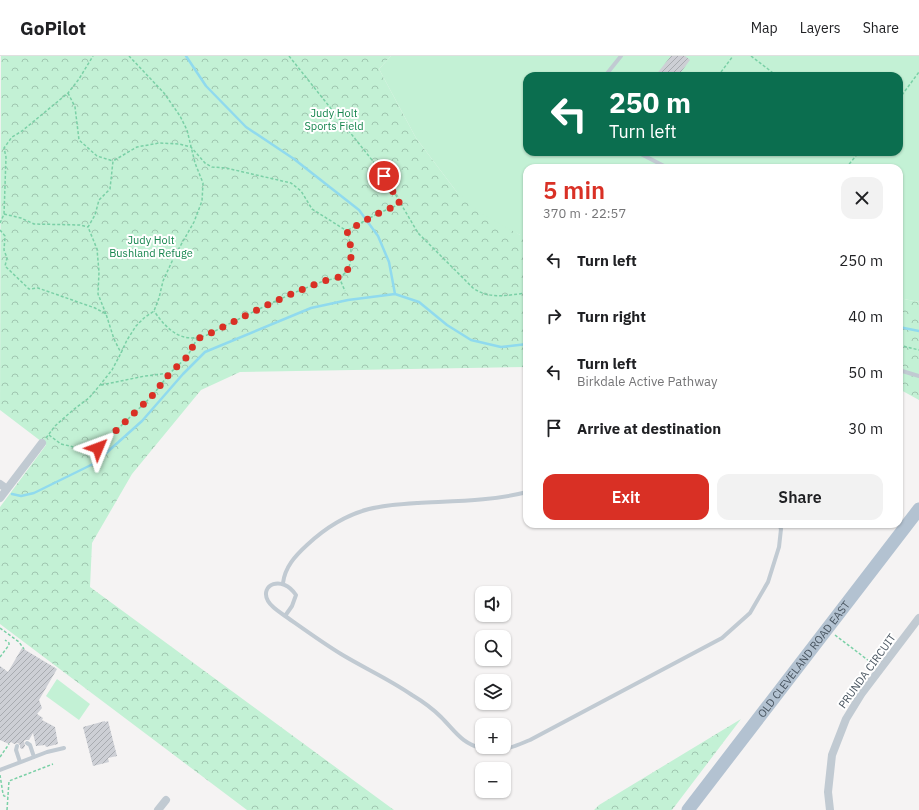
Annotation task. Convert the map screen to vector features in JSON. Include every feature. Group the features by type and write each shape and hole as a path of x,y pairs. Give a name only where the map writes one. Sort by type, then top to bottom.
{"main road":[{"name":"OLD CLEVELAND ROAD EAST","path":"688,810 919,509"}],"street":[{"path":"0,498 3,487 42,443"},
{"name":"PRUNDA CIRCUIT","path":"830,810 828,792 832,755 846,719 862,693 919,618"},
{"path":"158,810 166,800"}],"lane":[{"path":"608,72 620,56"},
{"path":"645,156 660,164"},
{"path":"903,371 919,376"},
{"path":"283,583 284,575 289,565 313,539 330,527 356,514 370,509 390,505 499,498 523,493"},
{"path":"285,616 292,606 296,595 291,588 283,583 275,583 266,591 266,597 269,603 285,616 340,653 410,693 433,710 456,734 472,746 486,750 498,751 510,749 530,740 722,638 750,613 768,582 779,547 781,528"},
{"path":"27,743 30,745 34,757"},
{"path":"17,746 16,750 20,762"},
{"path":"0,770 34,757 64,748"}],"path":[{"path":"0,223 4,214 6,157 4,148 12,137 22,132 68,93 79,79 93,56"},
{"path":"42,443 55,426 89,398 100,385 121,353 136,326 154,311 163,281 174,257 194,222 202,201 203,183 195,163 187,130 180,116 164,93 129,56"},
{"path":"289,56 384,176 418,233 473,288 487,296 523,294"},
{"path":"721,72 733,56"},
{"path":"751,56 772,72"},
{"path":"903,94 919,72"},
{"path":"68,93 75,107 79,140 96,156 113,161 137,147 159,143 179,144 191,147 205,162 212,167 226,168 291,183 301,191 312,209 347,231 349,238 350,264 346,272 339,277 295,292 207,335 197,339 189,339 178,335 168,327 154,311"},
{"path":"849,164 856,156"},
{"path":"88,227 95,215 99,200 110,189 113,161"},
{"path":"347,231 377,214 400,204"},
{"path":"4,214 21,218 34,224 88,227"},
{"path":"88,227 97,249 99,272 98,294 114,339 121,353"},
{"path":"0,230 5,236 4,250 7,258 5,266 29,289 38,288 95,308 106,314"},
{"path":"339,277 345,290"},
{"path":"48,435 61,444 91,451 98,448 152,396 170,373 187,357 197,339"},
{"path":"903,346 919,350"},
{"path":"100,385 145,376 170,373"},
{"path":"0,628 19,642 24,649"},
{"path":"827,629 880,669"},
{"path":"0,658 9,646 9,643 5,640"},
{"path":"0,758 9,744"},
{"path":"8,810 9,781 53,764"},
{"path":"0,775 3,794 4,796 8,797"}],"green space":[{"name":"Judy Holt Bushland Refuge","path":"1,56 391,56 379,69 416,138 456,191 520,235 523,235 523,367 240,372 201,390 132,474 92,543 90,587 394,810 247,810 0,624 0,507 46,445 0,410"},
{"path":"391,56 919,56 919,302 903,299 903,164 523,164 523,235 520,235 482,214 456,191 416,138 379,69"},
{"path":"903,299 919,302 919,400 903,391"},
{"path":"57,679 90,704 79,720 46,696"},
{"path":"741,719 672,810 594,810 599,805"}],"building":[{"path":"671,56 685,56 690,60 681,72 658,72"},
{"path":"22,648 57,669 39,700 42,708 37,714 43,718 42,720 55,727 58,744 46,747 45,745 36,746 33,733 29,740 24,741 25,746 23,749 20,748 18,743 14,744 11,742 9,744 0,740 0,666 8,672"},
{"path":"108,721 117,756 108,758 109,762 93,766 83,727"}],"waterway":[{"path":"186,56 206,86 246,127 294,159 359,210 378,236 389,262 395,294"},
{"path":"12,494 21,496 34,493 95,463 142,421 183,374 205,352 311,308 348,300 395,294 419,302 447,325 471,340 501,347 523,344"},
{"path":"903,328 919,331"}],"route":[{"path":"98,448 152,396 170,373 187,357 197,339 274,301 324,281 339,277 346,272 350,264 351,252 347,231 377,214 400,204 384,176"}],"park label":[{"name":"Judy Holt Sports Field","path":"334,119"}]}
